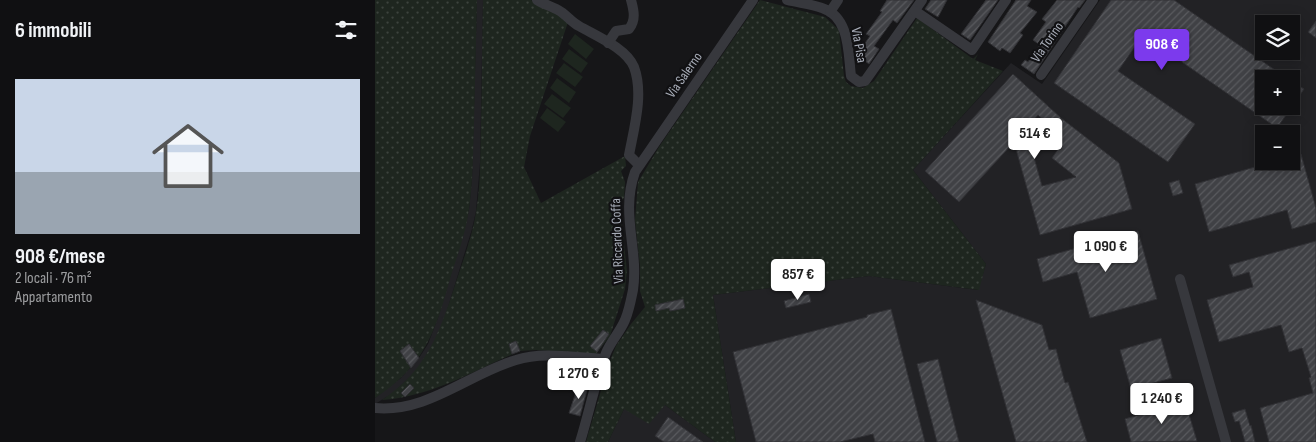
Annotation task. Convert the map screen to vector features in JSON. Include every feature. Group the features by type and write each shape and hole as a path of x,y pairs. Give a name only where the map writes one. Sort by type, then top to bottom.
{"street":[{"path":"537,0 557,9 575,24 623,52 631,62 636,74 637,83 636,113 629,155 639,166"},
{"path":"608,43 616,31 629,29 633,24 634,10 631,0"},
{"name":"Via Salerno","path":"639,166 753,0"},
{"path":"787,0 822,8 830,12 838,0"},
{"name":"Via Pisa","path":"830,12 841,22 847,42 851,76 859,82 865,81 922,0"},
{"path":"915,10 971,50 1006,0"},
{"name":"Via Torino","path":"1041,74 1093,0"},
{"name":"Via Riccardo Coffa","path":"580,442 604,359 625,321 633,288 633,258 628,217 629,196 631,184 639,166"},
{"path":"1180,278 1226,442"},
{"path":"375,408 383,409 411,405 431,399 499,365 525,357 549,356 604,359"},
{"path":"375,403 395,403 412,400 455,386"}],"shaded area":[{"path":"375,0 477,0 472,178 468,218 464,236 439,316 425,347 405,373 392,386 375,398"},
{"path":"477,0 483,0 480,163 476,211 472,229 444,320 433,346 415,372 393,393 375,404 375,398 401,378 419,358 428,344 438,318 465,227 469,210 472,179"},
{"path":"483,0 531,0 556,11 568,22 530,136 524,167 541,203 625,156 626,166 621,171 625,182 624,198 621,201 621,217 627,271 625,289 610,336 596,354 536,350 520,351 453,382 418,394 382,400 409,377 429,351 448,305 472,231 480,179"},
{"path":"760,0 825,17 839,30 844,76 846,82 851,86 863,88 874,81 917,18 973,59 978,54 975,60 1003,71 913,170 986,264 979,290 869,276 713,295 736,442 715,442 665,405 649,424 624,409 608,442 586,442 609,363 616,346 645,307 640,291 640,266 635,220 638,182 659,147"},
{"path":"1100,0 1316,0 1316,442 736,442 713,295 869,276 978,290 986,264 913,170 1011,63 1042,84"},
{"path":"575,34 594,49 586,59 568,44"},
{"path":"569,49 588,63 581,73 562,59"},
{"path":"564,63 583,77 575,87 556,73"},
{"path":"557,78 576,92 569,103 550,88"},
{"path":"552,94 571,108 563,118 544,104"},
{"path":"547,108 566,122 558,132 540,118"},
{"path":"665,405 715,442 608,442 624,409"}],"building":[{"path":"887,0 914,0 897,23 893,20 874,46 879,49 869,64 857,55 870,36 866,34 882,12 880,11"},
{"path":"931,0 947,0 938,17 925,9"},
{"path":"986,0 998,0 970,40 961,34"},
{"path":"1016,0 1031,0 1027,6 1037,12 1020,33 1023,35 1010,53 1002,48 1000,51 988,42"},
{"path":"1057,0 1085,0 1078,7 1034,74 1021,65 1025,60 1028,62 1040,45 1033,40 1046,22 1042,19"},
{"path":"1111,0 1174,0 1255,56 1255,60 1261,60 1275,70 1255,70 1255,113 1143,35 1118,71 1195,124 1168,162 1054,83"},
{"path":"1316,21 1316,38 1308,32"},
{"path":"1013,74 1061,118 1119,163 1132,209 1040,235 1014,142 959,202 925,171","holes":["1038,115 1052,128 1047,137 1059,148 1052,158 1076,177 1042,186 1026,129"]},
{"path":"1300,87 1304,89 1300,95"},
{"path":"1258,115 1286,115 1279,125 1273,125"},
{"path":"1300,154 1316,208 1316,222 1292,229 1287,210 1209,232 1195,184 1255,167 1255,170 1300,170"},
{"path":"1179,180 1183,193 1173,196 1169,183"},
{"path":"1138,231 1157,299 1090,318 1077,272 1043,282 1037,259"},
{"path":"1316,241 1316,442 1269,442 1260,408 1313,393 1309,378 1311,377 1302,348 1289,352 1281,325 1219,342 1207,300 1253,287 1249,272 1233,277 1229,265"},
{"path":"809,294 811,302 786,308 784,301"},
{"path":"683,299 685,308 670,311 669,308 656,311 655,305"},
{"path":"976,300 1042,325 1049,350 1056,349 1065,383 1068,382 1087,442 1016,442"},
{"path":"891,309 925,442 875,442 873,434 840,442 756,442 733,352"},
{"path":"603,330 609,334 597,352 590,346"},
{"path":"1161,338 1172,378 1131,389 1120,350"},
{"path":"516,341 520,351 512,354 509,344"},
{"path":"409,344 419,358 411,368 400,351"},
{"path":"938,359 959,442 937,442 917,364"},
{"path":"579,383 588,386 580,416 569,413"},
{"path":"410,384 414,388 405,397 401,393"},
{"path":"1185,401 1197,441 1131,442 1125,419"},
{"path":"1245,409 1255,442 1245,442 1239,421 1235,422 1232,413"},
{"path":"668,417 703,442 664,442 655,436"}]}
